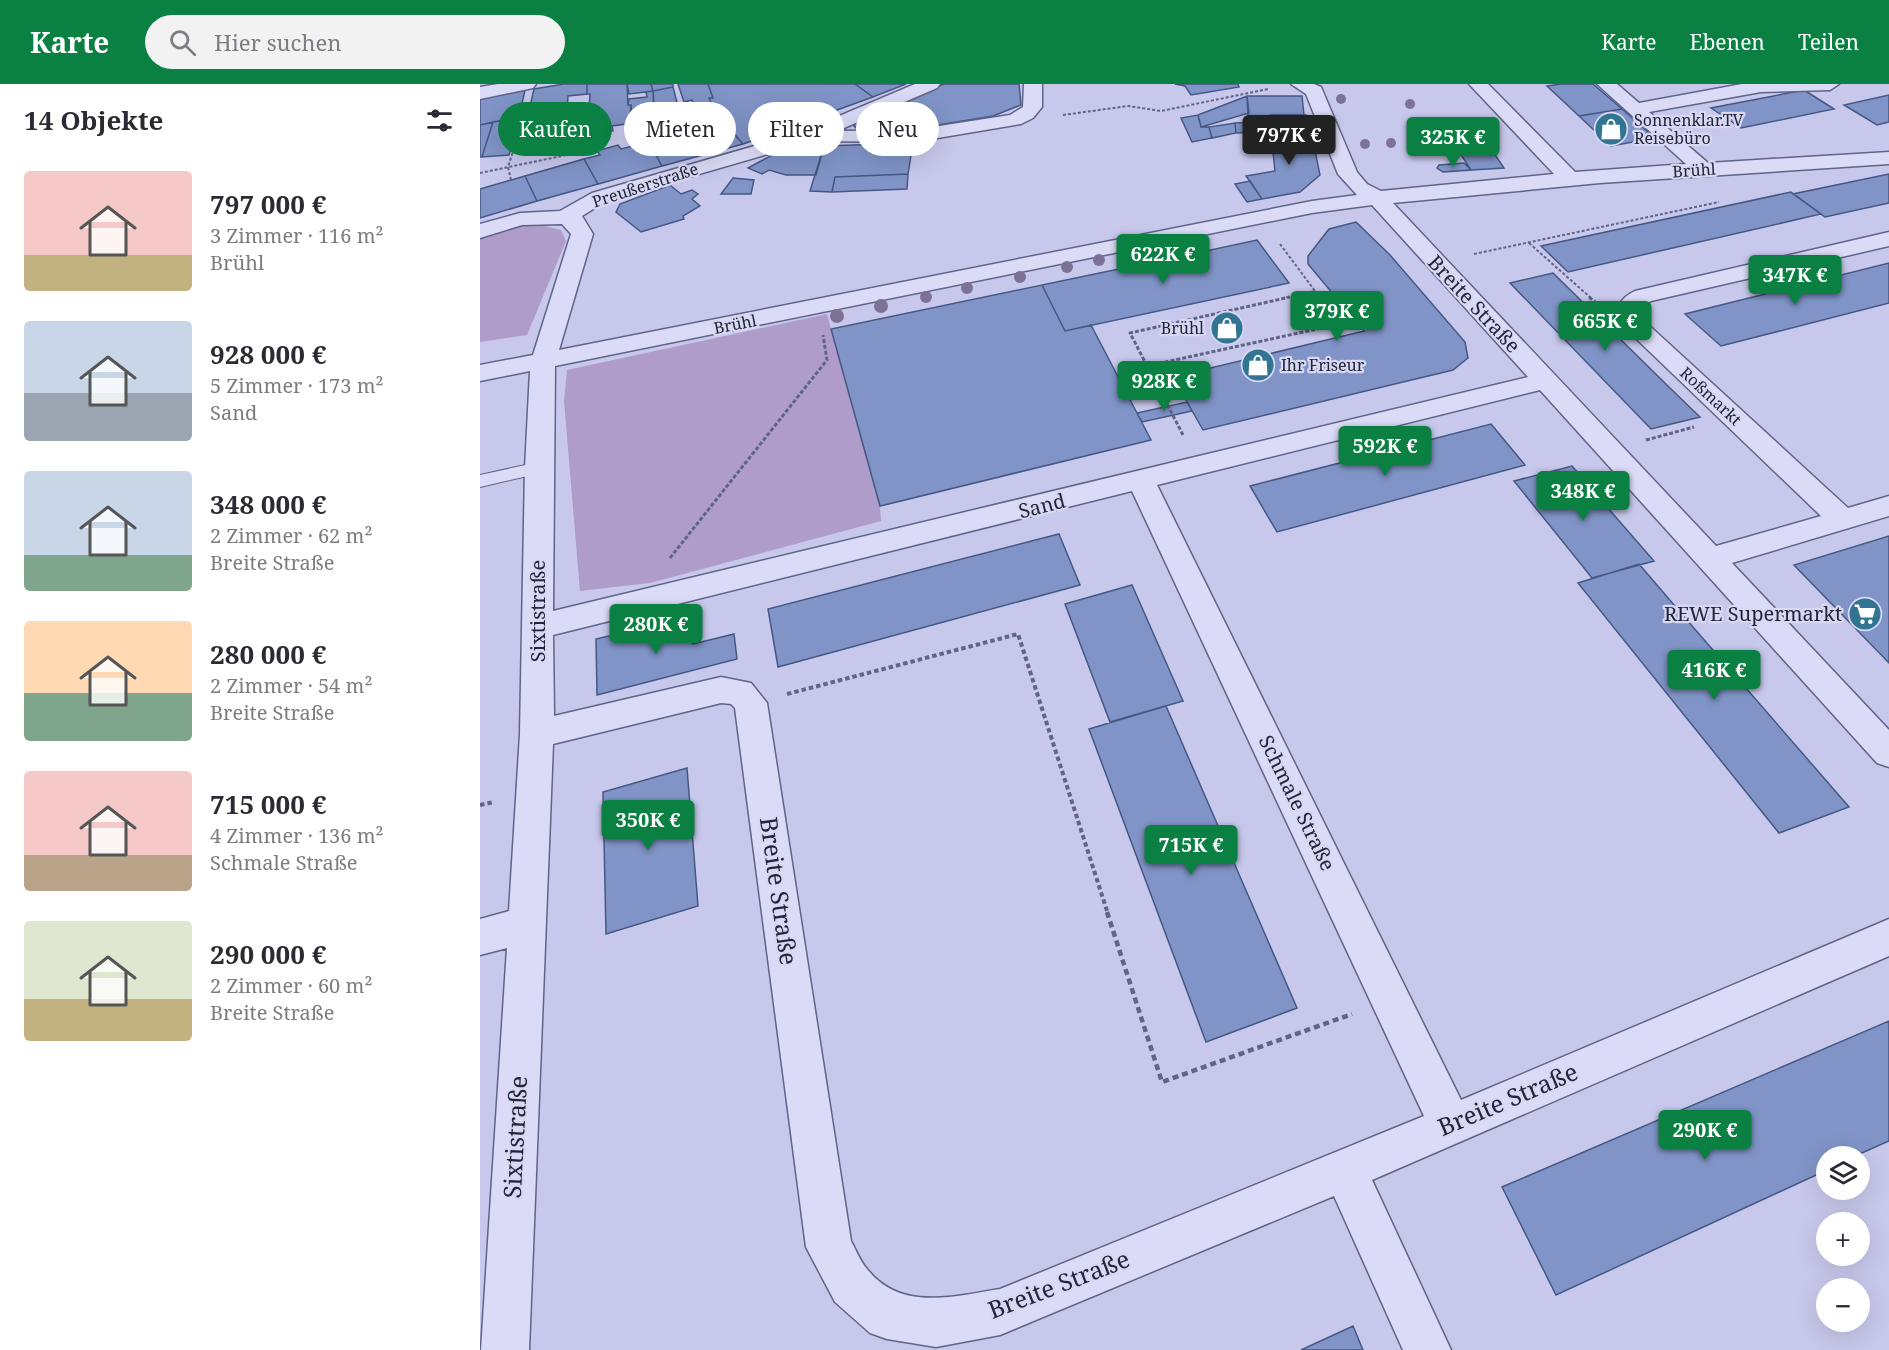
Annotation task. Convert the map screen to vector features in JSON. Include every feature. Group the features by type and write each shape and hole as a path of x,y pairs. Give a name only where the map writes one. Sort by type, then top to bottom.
{"street":[{"path":"480,93 527,84"},
{"name":"Preußerstraße","path":"844,121 931,84"},
{"path":"844,137 914,136 1022,117 1035,105 1033,84"},
{"name":"Breite Straße","path":"1300,84 1314,91 1348,174 1360,188 1377,198 1889,753"},
{"path":"1478,84 1569,178"},
{"path":"1606,84 1704,170"},
{"path":"1635,109 1761,86 1830,84"},
{"name":"Preußerstraße","path":"565,217 599,197 748,154"},
{"name":"Brühl","path":"543,361 1261,217 1377,198 1569,178 1889,158"},
{"name":"Preußerstraße","path":"480,231 520,219 565,217 575,221 582,234 543,361"},
{"path":"1627,314 1628,306 1643,296 1889,239"},
{"name":"Roßmarkt","path":"1627,314 1632,322 1844,519"},
{"path":"480,373 543,361"},
{"name":"Sixtistraße","path":"505,1350 537,734 539,468 543,361"},
{"name":"Sand","path":"538,627 633,606 1545,381"},
{"name":"Schmale Straße","path":"1142,481 1451,1126"},
{"path":"1709,559 1889,506"},
{"path":"537,734 721,690 740,692 751,703"},
{"name":"Breite Straße","path":"751,703 829,1247 851,1286 887,1316 936,1323 1000,1312 1344,1168 1451,1126 1889,937"},
{"path":"480,937 526,924"},
{"path":"1344,1168 1427,1350"}],"lane":[{"path":"480,481 539,468"}],"path":[{"path":"1022,117 1037,118 1128,106 1161,111 1198,101 1274,88"},
{"path":"511,156 508,167 511,180"},
{"path":"480,173 561,156"},
{"path":"1435,262 1723,201"},
{"path":"1147,366 1340,324 1261,217"},
{"path":"1528,243 1596,303 1627,314"},
{"path":"1200,467 1130,333 1315,291"},
{"path":"633,606 827,360 819,307"},
{"path":"1608,450 1733,417"},
{"path":"751,703 1018,634 1162,1082 1392,1000"}],"shaded area":[{"path":"537,224 561,230 566,241 527,335 480,342 480,237 518,226"},
{"path":"827,314 880,506 881,521 650,583 580,591 564,401 567,370"}],"building":[{"path":"564,84 587,84 587,94 568,96 568,102 531,102 534,89"},
{"path":"587,84 627,84 628,102 624,102 624,124 612,126 612,102 589,102 590,94 587,94"},
{"path":"627,84 651,84 653,91 629,94"},
{"path":"651,84 673,84 673,87 653,91"},
{"path":"678,84 708,84 713,98 709,98 711,102 693,102 692,100 684,102"},
{"path":"708,84 855,84 873,97 844,107 844,102 748,102 748,142 743,144 736,136 736,102 711,102 709,98 713,98"},
{"path":"855,84 906,84 873,97"},
{"path":"944,84 1019,84 1021,105 993,116 939,125 939,102 899,102"},
{"path":"1175,84 1238,84 1239,87 1191,95 1185,86"},
{"path":"1593,84 1622,109 1579,116 1547,86"},
{"path":"673,87 677,102 653,102 653,91"},
{"path":"525,90 522,102 498,102 498,121 480,125 480,99"},
{"path":"1804,90 1834,109 1741,128 1711,108"},
{"path":"653,91 654,102 628,102 629,99 647,97 646,92"},
{"path":"1889,95 1889,122 1877,125 1844,105"},
{"path":"1247,96 1249,113 1201,127 1198,115"},
{"path":"1247,96 1302,96 1304,115 1248,116"},
{"path":"1622,109 1655,138 1611,146 1579,116"},
{"path":"1198,115 1201,127 1209,127 1212,138 1192,142 1181,118"},
{"path":"1270,115 1306,115 1311,131 1271,133"},
{"path":"498,121 498,156 482,157 493,122"},
{"path":"1271,121 1271,133 1260,132 1258,122"},
{"path":"493,122 482,157 480,157 480,125"},
{"path":"1258,122 1260,132 1236,133 1235,123"},
{"path":"1235,123 1236,133 1212,138 1209,127"},
{"path":"1311,131 1320,175 1300,192 1262,199 1246,176 1275,171 1271,133"},
{"path":"1480,132 1504,168 1471,170 1448,135"},
{"path":"736,136 743,144 736,146"},
{"path":"618,145 621,149 624,148 624,156 657,156 662,166 598,184 584,159 612,156 612,147"},
{"path":"844,145 856,145 856,156 911,156 908,174 835,177 832,192 810,191 821,156 844,156"},
{"path":"657,156 699,156 662,166"},
{"path":"770,156 821,156 816,175 786,175 769,170 762,174 748,168"},
{"path":"584,159 598,184 537,201 525,176"},
{"path":"1464,163 1471,170 1443,172 1437,168 1439,165"},
{"path":"908,174 907,189 832,192 835,177"},
{"path":"1889,174 1889,203 1825,217 1793,194"},
{"path":"525,176 537,201 480,218 480,189"},
{"path":"733,178 754,180 751,194 721,194"},
{"path":"1250,181 1262,199 1247,202 1235,184"},
{"path":"670,185 681,194 692,190 698,194 692,199 700,206 683,216 684,219 641,232 616,212 620,204"},
{"path":"1791,192 1821,214 1568,272 1541,246"},
{"path":"1356,222 1390,255 1465,342 1468,358 1453,370 1203,430 1173,377 1364,331 1308,264 1308,256 1329,229"},
{"path":"1257,240 1289,283 1065,331 1042,285 1181,256 1178,251 1203,246 1206,251"},
{"path":"1889,263 1889,303 1721,346 1685,314"},
{"path":"1553,273 1700,417 1651,429 1510,283"},
{"path":"1042,285 1065,331 1091,325 1151,440 880,506 831,329"},
{"path":"1173,377 1178,386 1128,397 1124,387"},
{"path":"1187,402 1192,411 1142,422 1137,413"},
{"path":"1491,424 1525,465 1277,532 1250,486"},
{"path":"1572,466 1654,561 1592,578 1514,481"},
{"path":"1059,534 1080,585 778,667 768,609"},
{"name":"REWE Supermarkt","path":"1889,536 1889,663 1794,565"},
{"path":"1639,564 1849,807 1779,833 1578,583"},
{"path":"1132,585 1183,701 1110,722 1065,604"},
{"path":"690,616 693,644 734,634 737,659 597,695 596,639"},
{"path":"1166,706 1297,1008 1206,1042 1089,729"},
{"path":"687,768 698,906 606,934 603,792"},
{"path":"1889,1021 1889,1141 1870,1149 1870,1146 1816,1146 1816,1175 1556,1295 1502,1187"},
{"path":"1353,1326 1363,1350 1301,1350"}],"place":[{"name":"Sonnenklar.TV Reisebüro","path":"1611,129"},
{"name":"Brühl","path":"1227,328"},
{"name":"Ihr Friseur","path":"1258,365"},
{"name":"REWE Supermarkt","path":"1865,614"}]}
